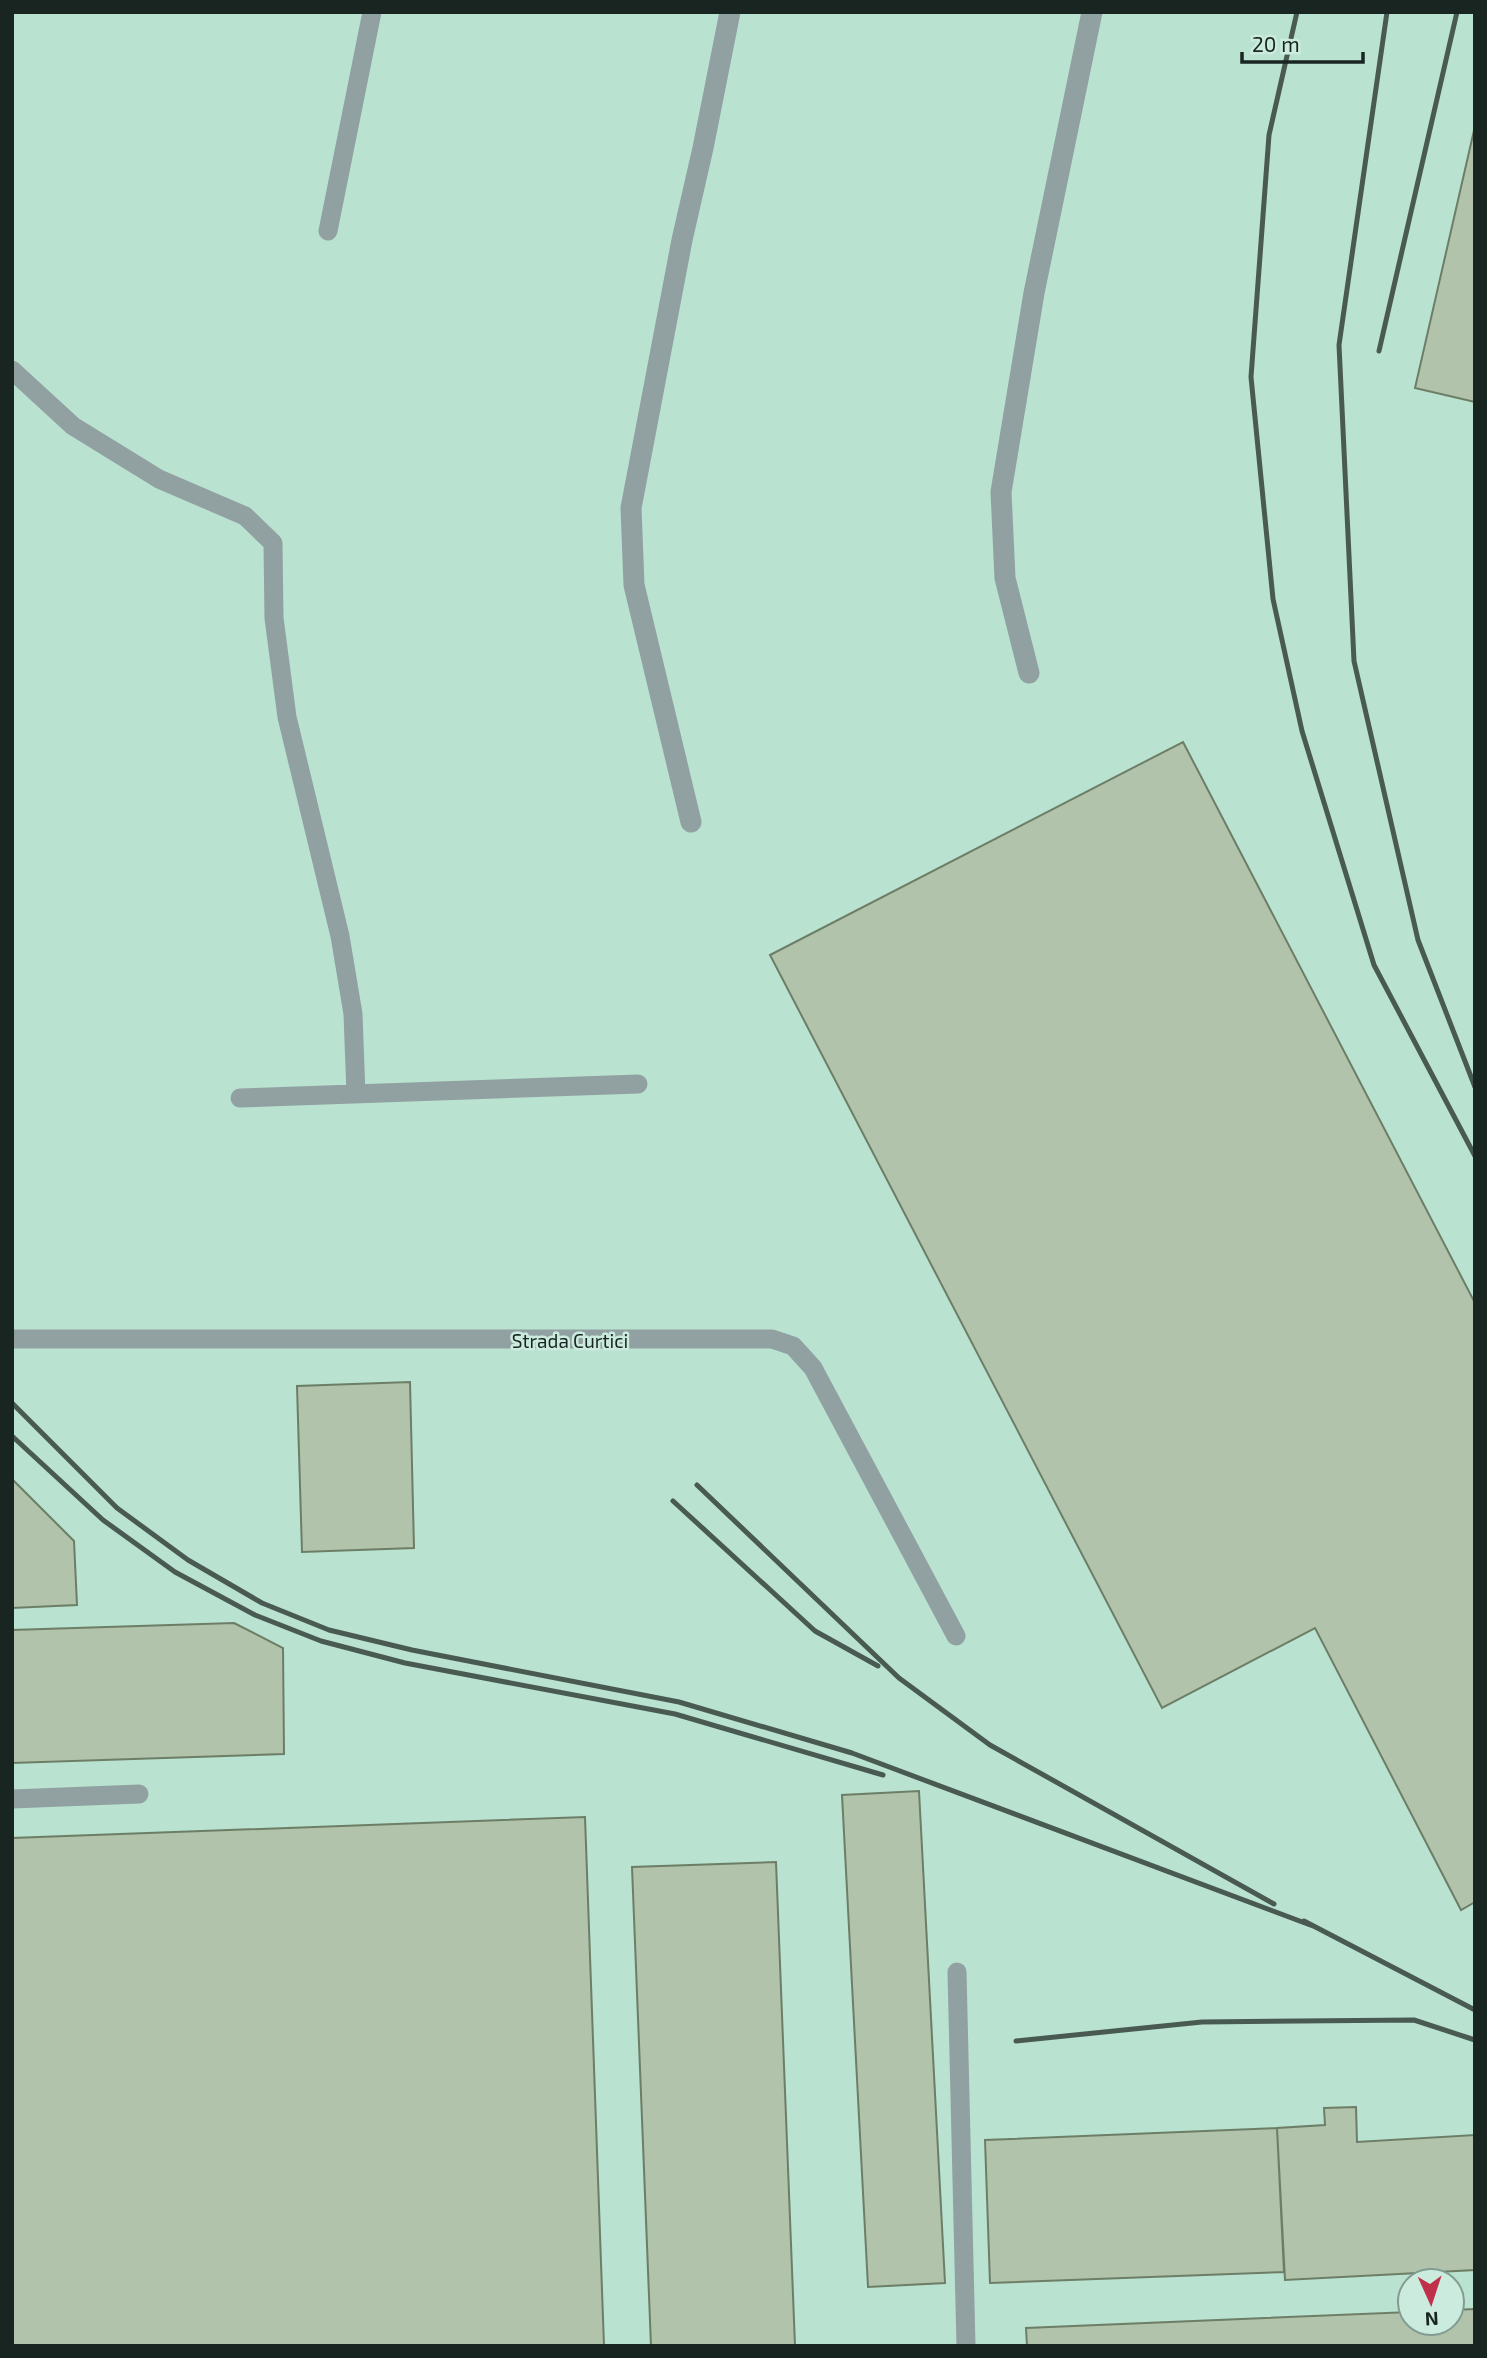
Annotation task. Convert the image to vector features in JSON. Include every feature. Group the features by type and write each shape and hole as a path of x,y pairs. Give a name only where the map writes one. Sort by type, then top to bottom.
{"street":[{"path":"691,822 634,585 631,508 682,240 730,12"},
{"path":"1029,673 1005,578 1000,492 1034,293 1092,12"}],"lane":[{"path":"328,231 372,12"},
{"path":"12,370 73,426 159,479 245,516 273,543 274,618 287,717 340,936 353,1014 356,1094"},
{"path":"240,1098 638,1084"},
{"name":"Strada Curtici","path":"12,1339 772,1339 793,1346 813,1368 956,1636"},
{"path":"12,1799 139,1794"},
{"path":"957,1972 966,2346"}],"shaded area":[{"path":"12,12 1475,12 1475,2346 12,2346"}],"building":[{"path":"1475,126 1475,402 1415,388"},
{"path":"1183,742 1475,1303 1475,1902 1461,1910 1315,1628 1162,1708 770,955"},
{"path":"410,1382 414,1548 302,1552 297,1386"},
{"path":"12,1479 74,1541 77,1605 12,1608"},
{"path":"234,1623 283,1648 284,1754 12,1763 12,1630"},
{"path":"919,1791 945,2283 868,2287 842,1795"},
{"path":"585,1817 604,2346 12,2346 12,1838"},
{"path":"776,1862 795,2346 651,2346 632,1867"},
{"path":"1356,2107 1357,2142 1475,2135 1475,2270 1466,2270 1466,2267 1396,2267 1396,2274 1285,2280 1277,2128 1325,2125 1324,2108"},
{"path":"1277,2128 1284,2272 990,2283 985,2140"},
{"path":"1466,2309 1475,2309 1475,2346 1027,2346 1026,2328 1396,2313 1396,2337 1466,2337"}],"railway":[{"path":"1297,12 1269,135 1251,377 1273,599 1302,731 1374,965 1475,1156"},
{"path":"1387,12 1339,345 1354,661 1418,940 1475,1087"},
{"path":"1379,351 1457,12"},
{"path":"12,1403 117,1508 188,1560 262,1603 329,1630 412,1650 679,1702 852,1753 1313,1926"},
{"path":"12,1436 103,1520 175,1572 255,1615 321,1641 405,1663 675,1714 883,1775"},
{"path":"697,1485 899,1678 990,1745 1274,1904"},
{"path":"673,1501 815,1631 878,1666"},
{"path":"1304,1921 1475,2010"},
{"path":"1016,2041 1202,2022 1414,2020 1475,2040"}]}
